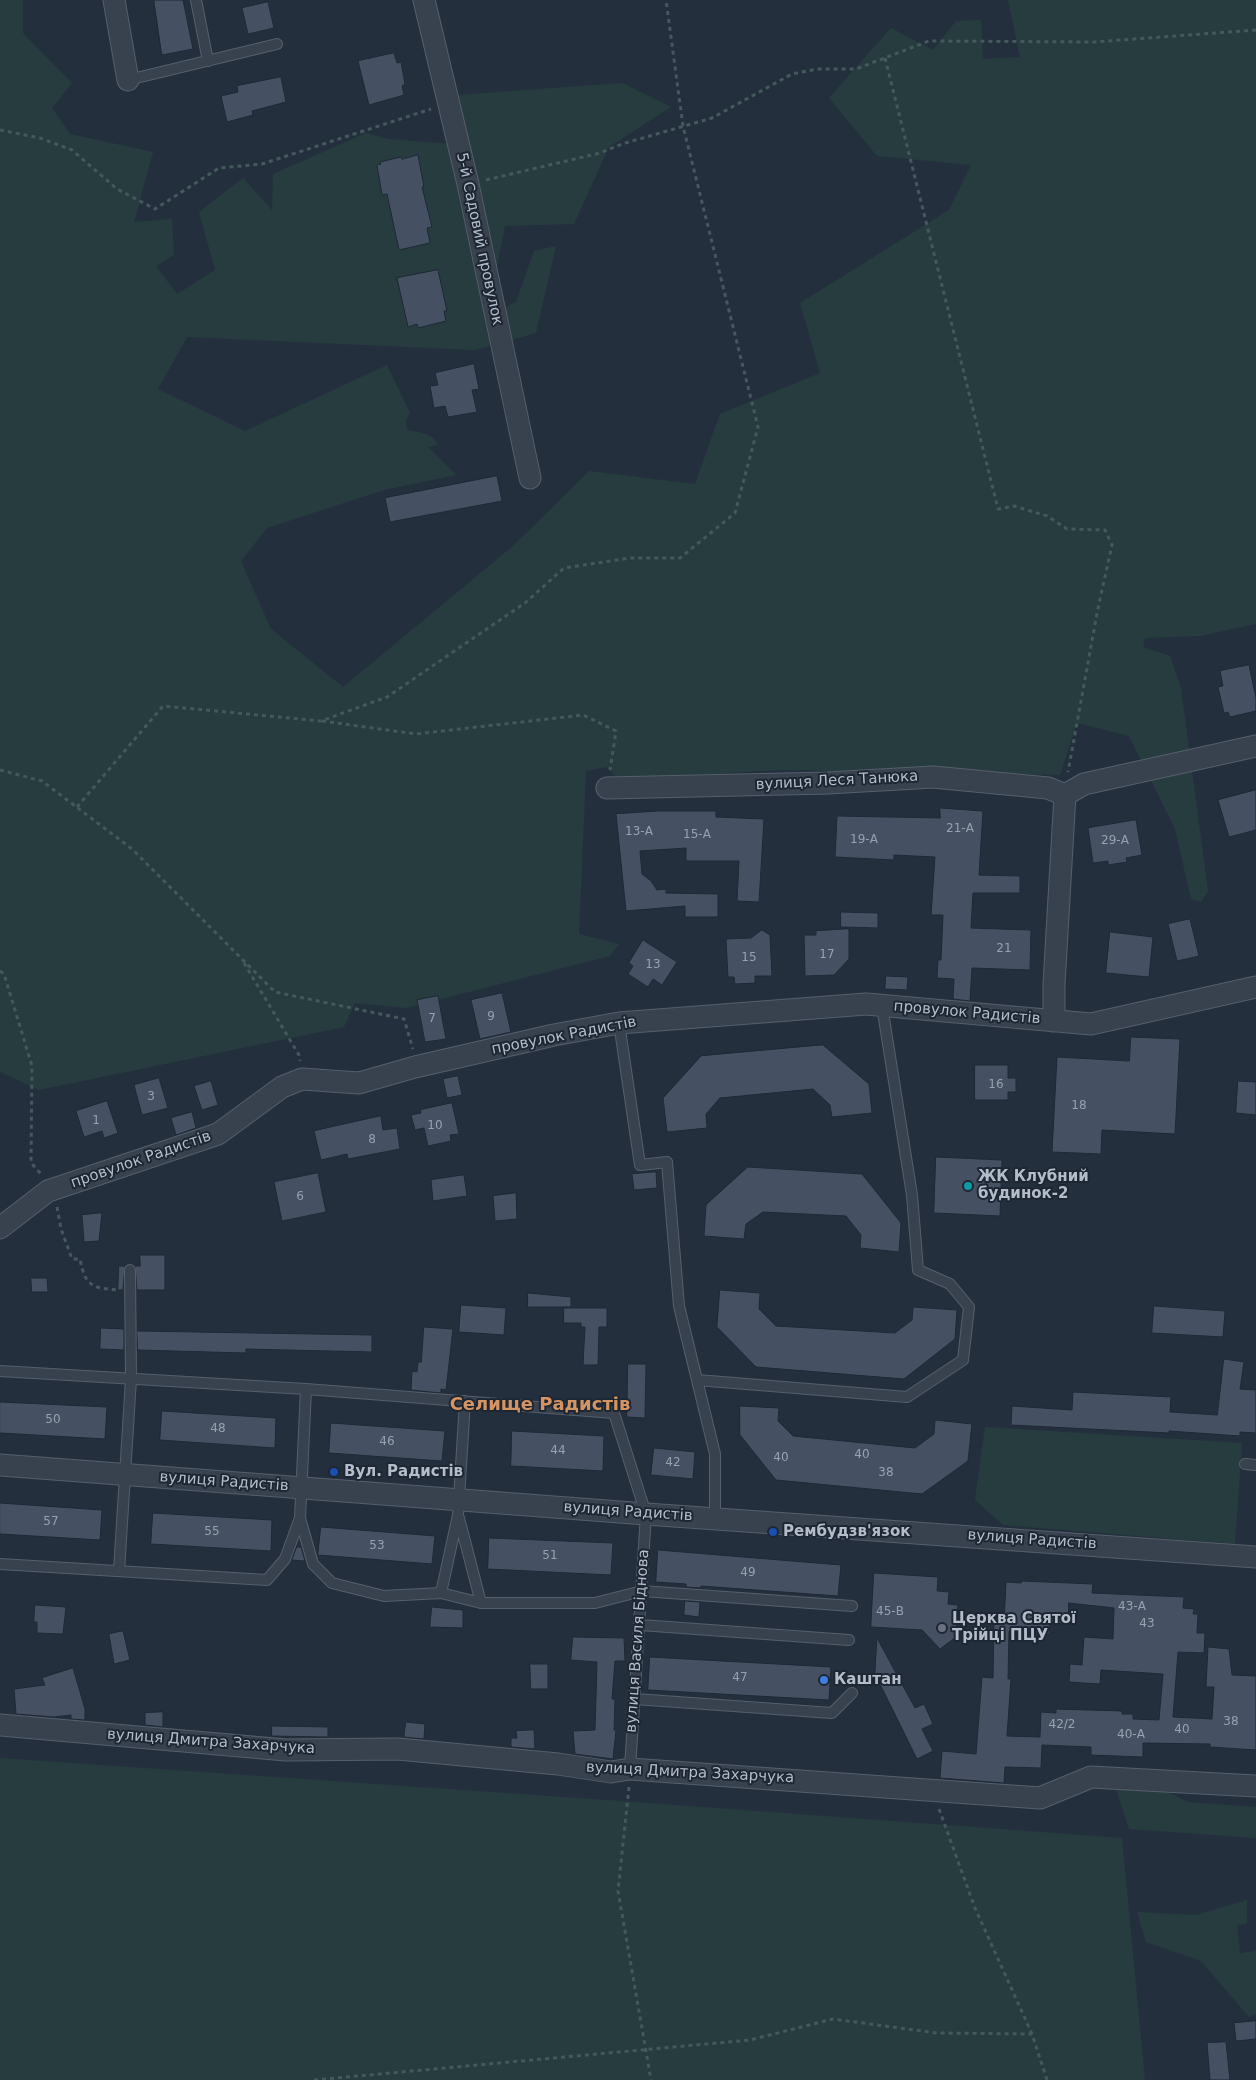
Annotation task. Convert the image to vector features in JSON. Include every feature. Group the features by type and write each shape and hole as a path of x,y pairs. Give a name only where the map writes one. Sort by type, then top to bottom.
{"street":[{"path":"114,0 128,80"},
{"name":"5-й Садовий провулок","path":"424,0 468,184 530,478"},
{"path":"1054,1021 1054,984 1064,794 1084,784 1256,746"},
{"name":"вулиця Леся Танюка","path":"607,788 828,783 933,777 1048,788 1064,794"},
{"name":"провулок Радистів","path":"0,1228 35,1200 54,1189 218,1134 282,1087 302,1079 359,1083 416,1067 554,1035 620,1023 866,1004 1091,1024 1256,987"},
{"name":"вулиця Радистів","path":"0,1465 302,1488 459,1508 646,1514 1256,1557"},
{"name":"вулиця Дмитра Захарчука","path":"0,1725 286,1750 398,1749 558,1764 611,1772 630,1769 1040,1798 1091,1777 1256,1786"}],"lane":[{"path":"196,0 208,61"},
{"path":"128,80 277,44"},
{"path":"697,1380 907,1397 963,1360 969,1307 950,1284 918,1270 912,1195 882,1006"},
{"path":"620,1023 640,1165 667,1162 679,1306 716,1454 715,1519"},
{"path":"119,1571 132,1379 130,1270"},
{"path":"0,1371 306,1389 614,1413 646,1514"},
{"path":"0,1564 267,1580 285,1559 300,1518 306,1389"},
{"path":"441,1593 459,1508 465,1401"},
{"path":"459,1508 481,1603"},
{"name":"вулиця Василя Біднова","path":"630,1769 646,1514"},
{"path":"300,1518 313,1564 332,1583 384,1596 441,1593 481,1603 595,1604 642,1591 852,1606"},
{"path":"640,1625 849,1640"},
{"path":"635,1699 832,1713 852,1693"}],"path":[{"path":"468,184 600,153 622,144 712,118 792,74 817,69 856,69 929,41 1094,42 1256,30"},
{"path":"885,58 998,509 1014,506 1047,516 1067,529 1105,530 1112,545 1098,608 1064,794"},
{"path":"0,130 40,138 72,150 117,189 154,209 219,168 262,164 448,103"},
{"path":"321,721 416,734 583,715 616,732 607,788"},
{"path":"0,770 42,781 132,849 275,992 404,1019 416,1067"},
{"path":"241,958 299,1055 302,1079"},
{"path":"0,971 4,974 32,1066 31,1163 54,1189 61,1230 72,1259 80,1259 83,1277 96,1288 131,1291"},
{"path":"630,1769 618,1891 650,2080"},
{"path":"932,1789 975,1908 1032,2034 1047,2080"},
{"path":"314,2080 750,2040 833,2019 937,2032 1032,2034"}],"green space":[{"path":"0,0 23,0 23,33 72,83 52,108 70,134 153,152 134,222 172,219 174,255 156,266 177,294 215,270 199,212 243,178 272,210 273,174 366,133 388,139 452,144 457,95 622,83 671,107 609,147 574,224 505,226 487,316 516,302 534,251 556,246 536,333 475,350 187,337 158,389 245,431 387,365 410,413 406,420 407,430 425,434 432,438 438,445 428,447 456,475 384,490 267,528 241,561 271,629 343,687 513,546 589,471 695,484 720,414 820,373 800,303 949,210 971,165 877,156 829,98 891,28 933,50 956,21 981,20 983,59 1020,57 1008,0 1256,0 1256,624 1200,636 1145,638 1143,647 1170,656 1181,688 1208,891 1201,902 1191,899 1175,829 1129,736 1077,723 1060,775 780,770 619,780 607,767 586,771 579,934 619,944 610,956 406,1008 355,1003 344,1027 39,1090 0,1072"},
{"path":"985,1427 1242,1443 1235,1544 1003,1525 975,1500"},
{"path":"0,1758 1122,1838 1145,2080 0,2080"},
{"path":"1114,1783 1154,1785 1188,1802 1256,1807 1256,1838 1129,1829"},
{"path":"1247,1900 1247,1923 1237,1925 1240,1953 1256,1951 1256,2014 1249,2017 1201,1961 1146,1942 1137,1912 1196,1915"}],"building":[{"path":"154,0 183,0 193,49 162,55"},
{"path":"268,2 274,28 248,34 242,8"},
{"path":"394,53 397,63 401,62 405,84 402,86 404,95 369,105 358,61"},
{"path":"281,77 286,102 252,111 253,115 227,122 221,96 238,92 237,86"},
{"path":"418,155 424,187 422,187 432,227 427,228 430,243 399,250 387,194 382,195 377,165 381,164 380,162"},
{"path":"438,270 447,311 444,311 446,321 418,328 417,324 408,327 397,278"},
{"path":"474,364 479,389 472,390 477,412 448,417 445,406 434,408 430,386 438,385 435,373"},
{"path":"497,476 502,501 390,522 385,498"},
{"path":"1249,665 1256,698 1256,711 1230,717 1228,712 1224,713 1218,687 1223,686 1220,671"},
{"path":"1256,790 1256,830 1229,837 1218,800"},
{"path":"940,808 983,811 979,875 1020,876 1020,893 973,893 971,928 1031,930 1030,970 972,968 970,1001 953,999 954,979 937,978 938,960 941,960 943,915 931,915 935,857 894,855 894,860 835,857 837,816 940,818"},
{"path":"659,811 716,811 716,817 764,819 759,902 737,901 739,861 686,861 686,848 640,851 642,874 651,881 657,890 666,889 666,893 718,894 718,917 685,917 685,906 626,911 616,814"},
{"path":"1136,820 1142,855 1126,858 1127,862 1108,865 1108,861 1093,863 1088,828"},
{"path":"841,912 878,913 878,928 841,927"},
{"path":"1190,919 1199,956 1177,961 1168,924"},
{"path":"849,929 849,959 834,975 805,976 804,935 816,935 816,931"},
{"path":"762,930 770,935 772,976 755,976 755,983 735,984 734,977 728,977 726,939 751,938"},
{"path":"1110,932 1153,937 1149,977 1106,973"},
{"path":"643,940 677,962 662,985 653,979 648,987 628,974 633,966 629,963"},
{"path":"886,976 908,977 907,990 885,989"},
{"path":"502,993 511,1032 480,1039 471,1000"},
{"path":"438,996 446,1039 425,1042 417,1000"},
{"path":"1131,1037 1180,1039 1175,1134 1102,1130 1101,1154 1052,1152 1057,1057 1129,1061"},
{"path":"823,1045 869,1084 872,1113 832,1117 830,1105 813,1089 720,1098 706,1114 707,1128 667,1132 663,1098 701,1056"},
{"path":"975,1065 1008,1065 1008,1078 1016,1078 1016,1092 1008,1092 1008,1100 975,1100"},
{"path":"458,1076 462,1095 447,1098 443,1079"},
{"path":"159,1078 168,1108 142,1115 134,1085"},
{"path":"211,1081 218,1105 202,1110 194,1086"},
{"path":"1238,1081 1256,1082 1256,1115 1236,1113"},
{"path":"107,1101 118,1133 104,1138 102,1131 84,1137 76,1111"},
{"path":"452,1103 459,1134 450,1135 451,1141 428,1146 424,1128 415,1130 411,1115 421,1113 420,1110"},
{"path":"192,1112 196,1128 176,1135 171,1118"},
{"path":"381,1116 383,1130 397,1128 400,1149 348,1159 347,1154 321,1160 314,1131"},
{"name":"ЖК Клубний будинок-2","path":"936,1157 1002,1160 1000,1216 934,1213"},
{"path":"748,1167 862,1174 901,1223 899,1252 860,1248 861,1235 846,1216 763,1212 746,1224 744,1239 704,1236 706,1205"},
{"path":"656,1172 657,1188 634,1190 632,1174"},
{"path":"318,1173 326,1212 282,1221 274,1182"},
{"path":"464,1175 467,1196 433,1201 431,1180"},
{"path":"516,1193 517,1219 495,1221 493,1196"},
{"path":"102,1213 99,1241 84,1242 82,1215"},
{"path":"140,1255 165,1255 165,1290 137,1290 135,1266 140,1266"},
{"path":"119,1266 125,1266 123,1290 118,1290"},
{"path":"31,1278 47,1278 48,1292 32,1292"},
{"path":"720,1290 760,1293 759,1309 776,1326 895,1333 912,1320 913,1307 957,1310 955,1339 904,1379 756,1367 717,1327"},
{"path":"528,1293 571,1297 571,1307 528,1307"},
{"path":"461,1305 506,1308 504,1335 459,1332"},
{"path":"1154,1306 1225,1311 1223,1337 1152,1333"},
{"path":"564,1308 607,1308 607,1327 599,1327 598,1365 583,1365 585,1327 581,1327 581,1323 564,1323"},
{"path":"424,1327 453,1329 446,1390 441,1389 441,1393 411,1390 412,1371 417,1372 418,1362 421,1362"},
{"path":"101,1328 124,1329 124,1350 100,1349"},
{"path":"137,1331 372,1335 372,1352 246,1349 246,1353 138,1350"},
{"path":"1224,1359 1244,1362 1240,1389 1256,1390 1256,1433 1240,1432 1240,1436 1169,1431 1169,1433 1011,1425 1012,1406 1072,1410 1073,1392 1171,1397 1170,1412 1217,1415"},
{"path":"628,1364 646,1364 645,1418 627,1417"},
{"path":"0,1402 107,1407 105,1439 0,1433"},
{"path":"740,1406 779,1408 778,1421 793,1436 915,1448 934,1434 935,1420 972,1424 968,1461 922,1494 776,1480 740,1435"},
{"path":"162,1411 276,1418 275,1448 160,1440"},
{"path":"331,1423 445,1431 442,1461 329,1453"},
{"path":"512,1431 604,1436 603,1471 511,1466"},
{"path":"654,1448 695,1452 693,1479 651,1475"},
{"path":"0,1503 102,1510 100,1540 0,1534"},
{"path":"153,1513 272,1520 271,1551 151,1544"},
{"path":"321,1527 435,1536 432,1564 318,1555"},
{"path":"489,1538 613,1543 611,1575 488,1569"},
{"path":"297,1547 301,1547 305,1561 292,1560"},
{"path":"658,1550 841,1565 838,1596 701,1586 701,1588 686,1587 686,1584 656,1582"},
{"path":"874,1573 938,1577 937,1591 949,1592 948,1604 958,1605 956,1637 940,1649 922,1630 871,1627"},
{"path":"1021,1581 1093,1584 1092,1593 1184,1597 1183,1608 1194,1609 1193,1614 1198,1614 1197,1633 1205,1633 1204,1653 1178,1652 1173,1717 1212,1719 1214,1687 1206,1687 1208,1647 1229,1649 1232,1675 1256,1676 1256,1750 1210,1747 1210,1744 1143,1743 1143,1757 1091,1755 1091,1747 1042,1745 1041,1768 1005,1767 1004,1783 940,1778 942,1751 976,1754 982,1677 993,1678 994,1624 1004,1624 1006,1582 1021,1583","holes":["1069,1603 1114,1608 1113,1639 1084,1637 1082,1665 1070,1664 1069,1682 1100,1684 1101,1670 1163,1674 1159,1720 1133,1719 1133,1714 1122,1714 1122,1711 1056,1709 1056,1713 1041,1712 1040,1737 1007,1736 1011,1679 1008,1679 1009,1631 1049,1634 1050,1623 1068,1624"]},
{"path":"685,1601 700,1602 699,1617 684,1615"},
{"path":"35,1605 66,1607 63,1634 37,1633 37,1622 34,1622"},
{"path":"432,1607 463,1610 463,1628 430,1627"},
{"path":"123,1631 130,1660 114,1664 109,1634"},
{"path":"573,1637 624,1638 625,1661 615,1661 612,1699 615,1699 614,1730 616,1730 613,1759 575,1754 573,1731 595,1730 597,1662 571,1660"},
{"path":"877,1638 915,1708 924,1704 933,1724 922,1729 933,1751 917,1759 875,1674"},
{"path":"650,1657 831,1667 829,1700 648,1690"},
{"path":"530,1664 548,1664 548,1689 531,1689"},
{"path":"73,1668 85,1709 85,1720 71,1719 71,1715 54,1717 16,1714 14,1689 45,1685 42,1678"},
{"path":"163,1712 163,1727 145,1725 145,1713"},
{"path":"406,1722 425,1724 424,1739 404,1737"},
{"path":"272,1726 328,1727 328,1737 272,1736"},
{"path":"534,1730 535,1749 511,1747 511,1738 517,1738 516,1731"},
{"path":"1256,2021 1256,2039 1236,2041 1234,2023"},
{"path":"1226,2042 1230,2080 1210,2080 1207,2043"}],"place":[{"name":"ЖК Клубний будинок-2","path":"968,1186"},
{"name":"Вул. Радистів","path":"334,1472"},
{"name":"Рембудзв'язок","path":"773,1532"},
{"name":"Церква Святої Трійці ПЦУ","path":"942,1628"},
{"name":"Каштан","path":"824,1680"}],"district":[{"name":"Селище Радистів","path":"540,1405"}]}
